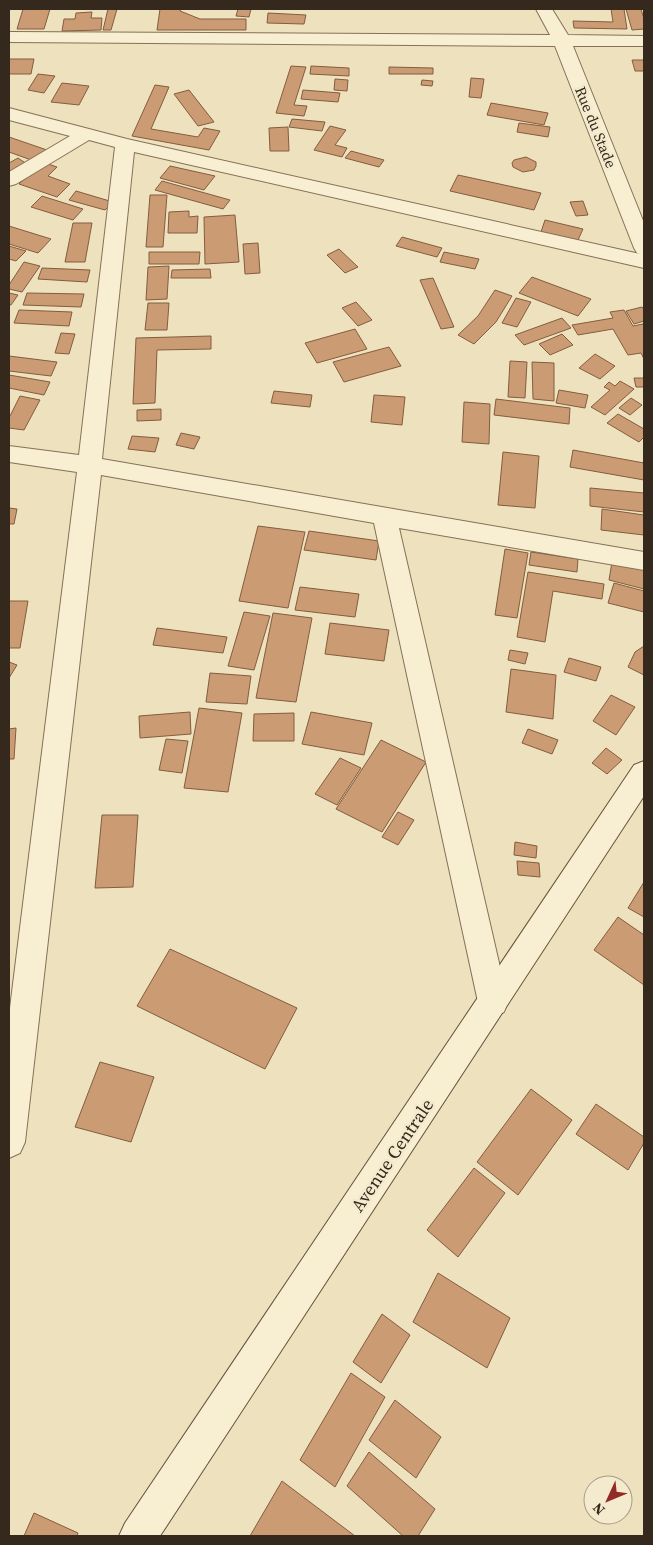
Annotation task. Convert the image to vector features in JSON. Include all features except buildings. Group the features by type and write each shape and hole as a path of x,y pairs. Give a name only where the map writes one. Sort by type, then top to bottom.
{"street":[{"name":"Rue du Stade","path":"544,9 562,41 644,248"},
{"path":"9,37 644,41"},
{"path":"9,114 125,144 644,261"},
{"path":"9,180 86,134"},
{"path":"9,1142 14,1068 90,465 125,144"},
{"path":"9,454 90,465 644,561"},
{"path":"384,516 494,1002"},
{"name":"Avenue Centrale","path":"138,1536 494,1002 644,773"}]}
